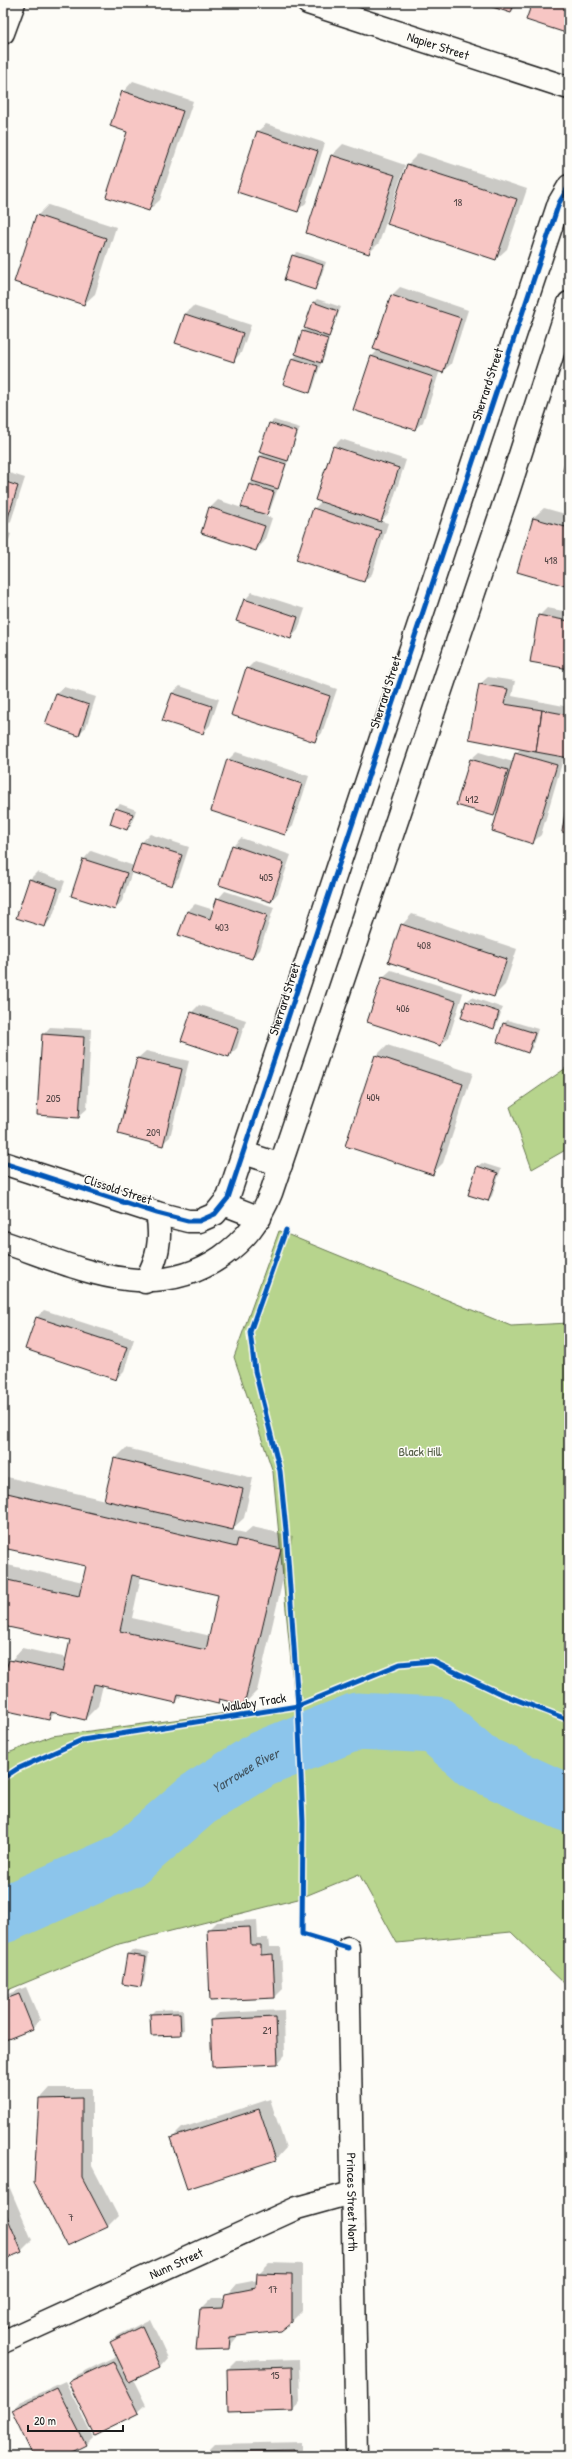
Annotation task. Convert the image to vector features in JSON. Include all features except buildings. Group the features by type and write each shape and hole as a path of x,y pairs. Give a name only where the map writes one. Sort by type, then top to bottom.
{"street":[{"path":"3,33 14,3"},
{"name":"Napier Street","path":"308,3 569,88"},
{"name":"Sherrard Street","path":"224,1204 234,1186 554,218 563,194 569,186"},
{"path":"3,1242 96,1273 145,1282 180,1277 217,1260 244,1239 260,1218 281,1165 508,492 569,303"},
{"path":"244,1153 281,1165"},
{"name":"Clissold Street","path":"3,1163 174,1218 199,1221 214,1214 224,1204"},
{"path":"224,1204 260,1218"},
{"path":"145,1282 159,1248 160,1233 157,1213"},
{"name":"Princes Street North","path":"348,1948 351,2193 357,2456"},
{"name":"Nunn Street","path":"3,2342 297,2208 351,2193"}],"green space":[{"path":"569,1066 569,1148 532,1169 510,1107"},
{"name":"Black Hill","path":"279,1231 511,1326 569,1323 569,1988 511,1932 397,1943 359,1874 298,1899 119,1944 3,1992 3,1755 52,1736 295,1704 273,1472 234,1357"}],"waterway":[{"name":"Yarrowee River","path":"3,1915 128,1860 197,1800 262,1759 357,1721 436,1725 476,1761 569,1804"}],"cycle path":[{"path":"3,1163 157,1213 188,1221 199,1221 215,1214 228,1198 559,203 569,186"},
{"path":"286,1230 250,1332 255,1371 280,1471 286,1530 298,1706 303,1822 302,1934 348,1948"},
{"name":"Wallaby Track","path":"3,1778 17,1769 82,1740 298,1706 400,1664 432,1661 499,1693 569,1720"}]}
